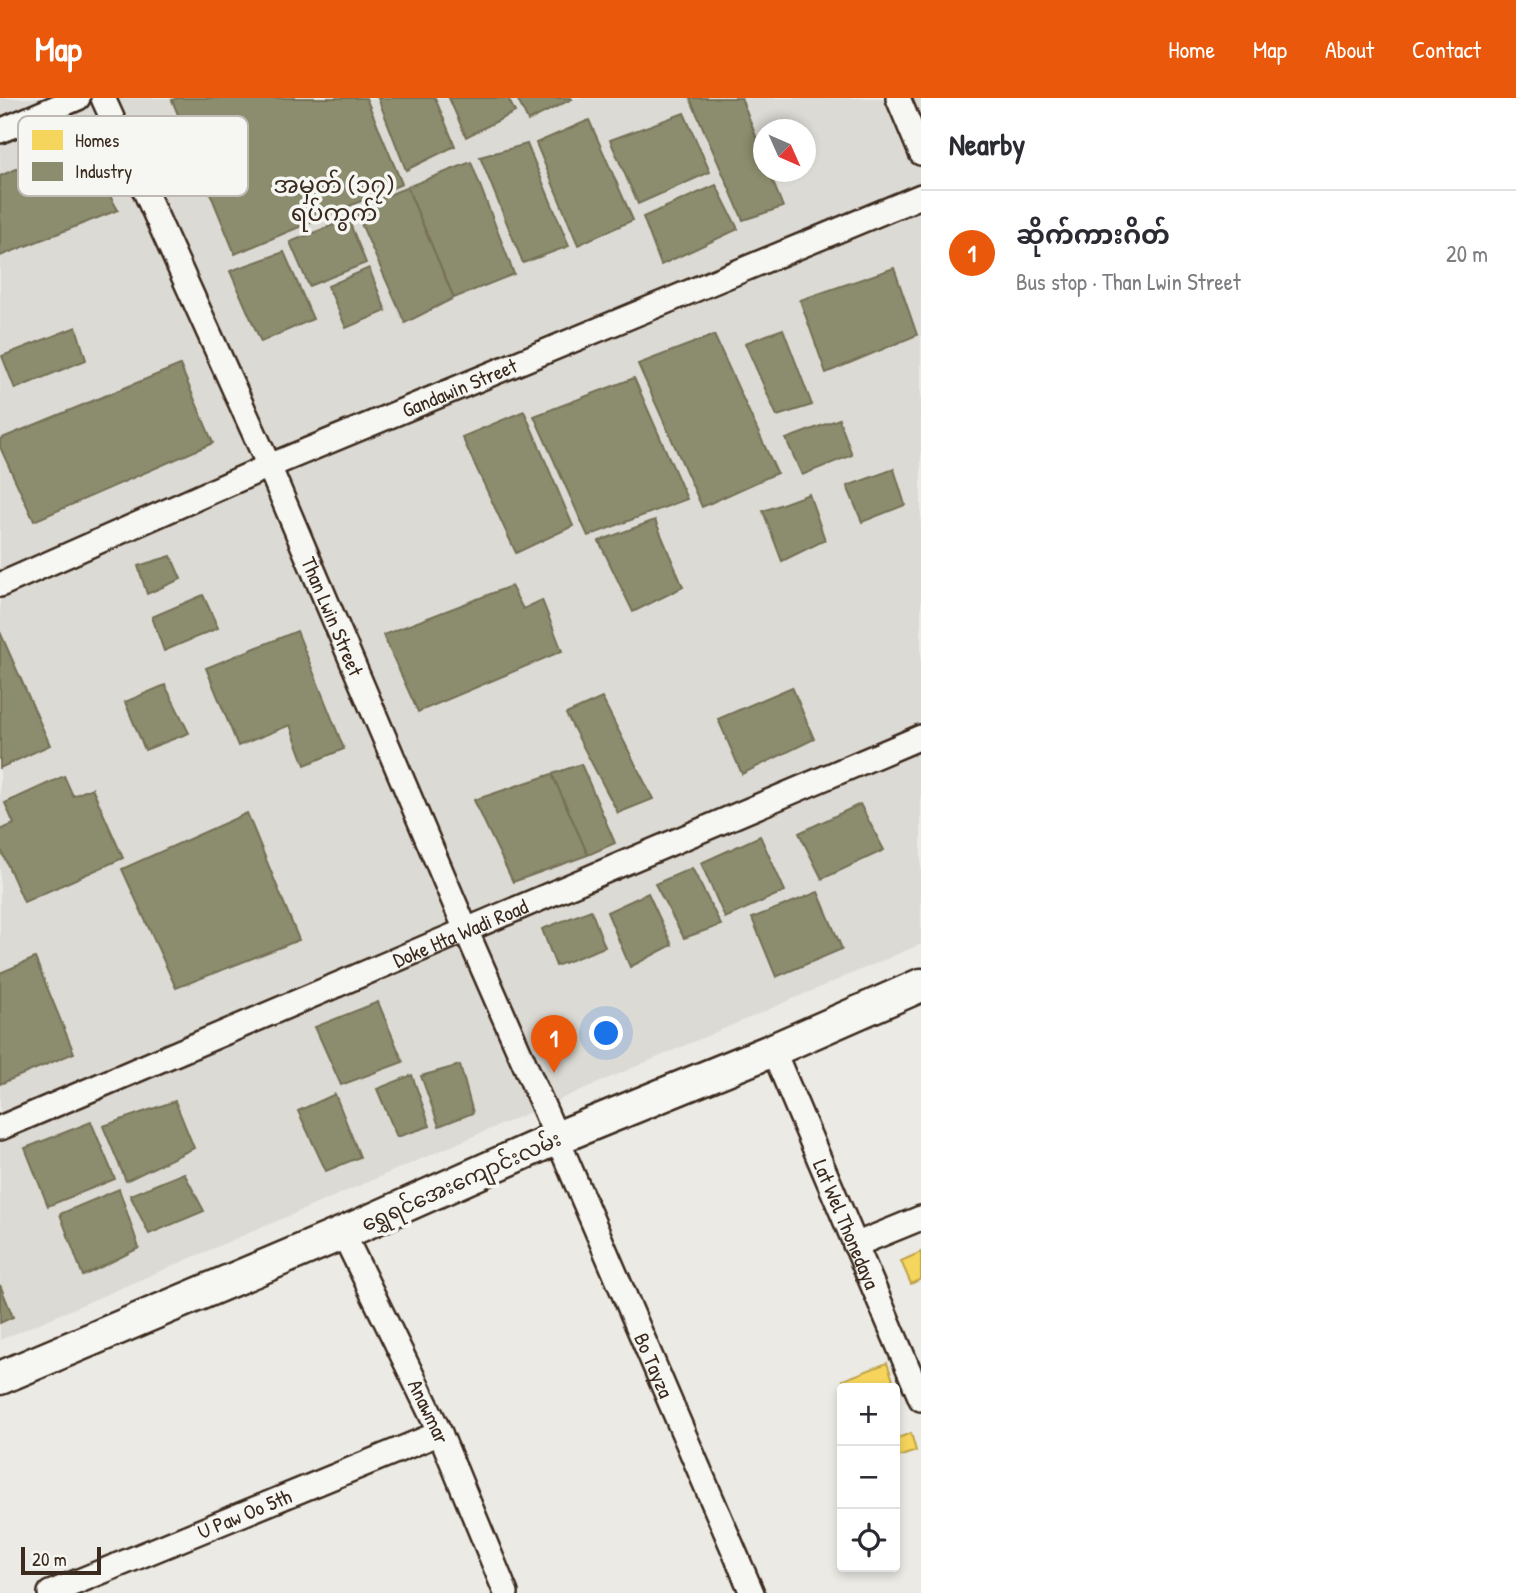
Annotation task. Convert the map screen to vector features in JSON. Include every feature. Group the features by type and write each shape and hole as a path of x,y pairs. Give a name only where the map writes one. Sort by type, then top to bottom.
{"street":[{"path":"35,116 78,98"},
{"name":"Than Lwin Street","path":"103,98 111,116"},
{"path":"898,98 921,153"},
{"path":"0,131 18,123"},
{"name":"Than Lwin Street","path":"147,196 269,466 557,1138"},
{"name":"Gandawin Street","path":"0,585 269,466 921,196"},
{"name":"Doke Hta Wadi Road","path":"0,1128 921,737"},
{"name":"ရွှေရင်အေးကျောင်းလမ်း","path":"0,1378 344,1233 557,1138 773,1050 921,985"},
{"name":"Lat Wel Thonedaya","path":"773,1050 921,1399"},
{"name":"Bo Tayza","path":"557,1138 752,1593"},
{"path":"855,1245 921,1218"},
{"name":"Anawmar","path":"344,1233 440,1433 506,1593"},
{"name":"U Paw Oo 5th","path":"50,1593 440,1433"}],"shaded area":[{"path":"0,98 921,98 921,944 0,1340"}],"building: Homes":[{"path":"921,1252 921,1279 911,1284 901,1261"},
{"path":"887,1363 894,1383 844,1383 843,1380"},
{"path":"911,1433 916,1451 900,1456 900,1437"}],"building: Industry":[{"path":"366,98 402,184 235,254 211,196 248,196 248,116 179,116 172,100"},
{"path":"378,98 435,98 455,146 406,170"},
{"path":"449,98 508,98 515,112 466,137"},
{"path":"517,98 571,98 572,99 528,121"},
{"path":"690,98 741,98 753,129 753,182 773,182 783,207 743,220"},
{"path":"684,113 710,172 638,204 610,140"},
{"path":"589,120 633,220 578,245 536,143"},
{"path":"527,144 569,246 523,263 480,157"},
{"path":"471,162 514,274 454,298 407,187"},
{"path":"18,168 18,196 110,196 118,210 0,256 0,176"},
{"path":"716,185 738,229 661,265 643,217"},
{"path":"407,187 454,298 405,323 355,210"},
{"path":"348,219 366,263 309,286 290,242"},
{"path":"284,252 313,319 261,342 230,271"},
{"path":"369,268 386,311 346,328 328,286"},
{"path":"894,268 917,335 826,373 800,300"},
{"path":"76,327 86,360 15,389 2,356"},
{"path":"783,329 812,405 777,416 745,343"},
{"path":"714,335 777,473 702,507 638,364"},
{"path":"180,365 213,443 34,521 0,447 0,439"},
{"path":"634,378 687,499 588,536 534,416"},
{"path":"524,411 573,526 516,553 462,437"},
{"path":"839,419 852,455 802,475 786,439"},
{"path":"894,469 905,505 862,522 847,486"},
{"path":"809,494 825,540 782,561 763,511"},
{"path":"655,520 683,587 633,612 599,541"},
{"path":"171,556 181,579 147,594 138,566"},
{"path":"511,586 523,609 542,600 562,651 418,712 383,635"},
{"path":"203,595 218,628 164,651 152,617"},
{"path":"297,631 344,749 305,765 290,725 238,746 206,668"},
{"path":"0,632 50,745 0,768"},
{"path":"165,685 189,733 145,750 125,702"},
{"path":"792,687 814,739 742,774 718,719"},
{"path":"602,698 653,799 618,813 566,714"},
{"path":"581,764 615,843 588,855 552,774"},
{"path":"552,774 588,855 513,882 474,800"},
{"path":"64,776 73,796 92,788 123,858 24,902 0,848 0,830 14,824 5,803"},
{"path":"860,804 884,850 822,879 799,833"},
{"path":"247,813 299,940 176,988 122,869"},
{"path":"760,836 785,891 725,918 701,863"},
{"path":"692,868 721,925 684,938 655,884"},
{"path":"818,892 842,949 776,977 752,918"},
{"path":"648,893 672,945 630,967 607,912"},
{"path":"591,910 605,947 556,966 542,929"},
{"path":"35,958 74,1053 0,1084 0,973"},
{"path":"378,1002 403,1062 341,1085 315,1027"},
{"path":"460,1065 473,1113 439,1126 421,1076"},
{"path":"412,1075 430,1126 397,1137 377,1089"},
{"path":"335,1094 360,1157 326,1171 298,1111"},
{"path":"175,1101 194,1148 126,1181 103,1126"},
{"path":"91,1122 115,1179 48,1206 25,1148"},
{"path":"184,1173 204,1211 149,1234 130,1195"},
{"path":"119,1189 139,1248 83,1276 60,1214"},
{"path":"0,1285 13,1317 0,1323"}],"place":[{"name":"ဆိုက်ကားဂိတ်","path":"554,1073"}],"district":[{"name":"အမှတ် (၁၇) ရပ်ကွက်","path":"334,198"}]}
